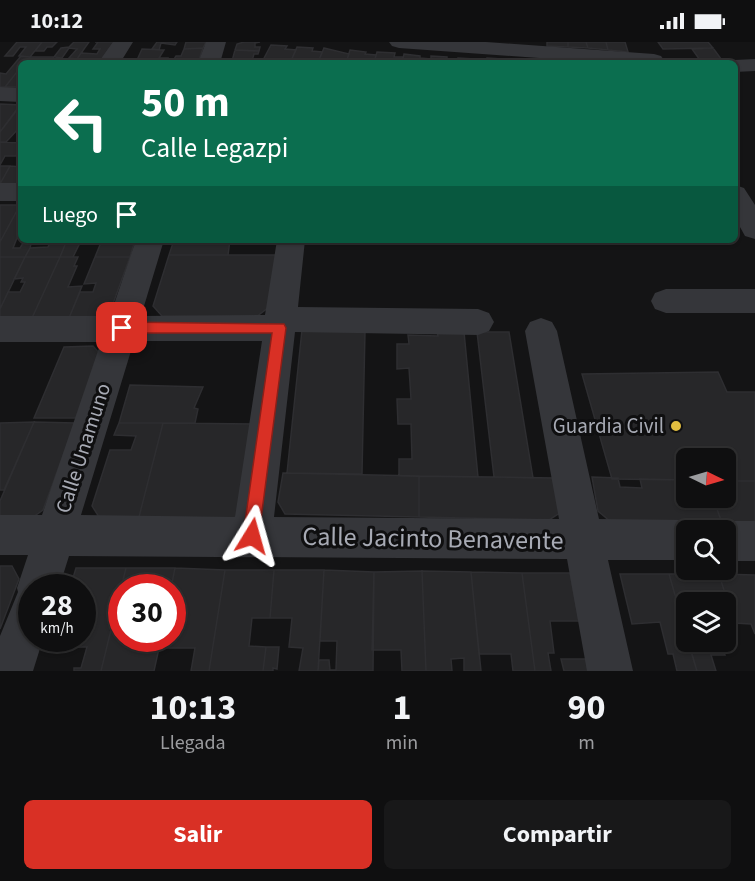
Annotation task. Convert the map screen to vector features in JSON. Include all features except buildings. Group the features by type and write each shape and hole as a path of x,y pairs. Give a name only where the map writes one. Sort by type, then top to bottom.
{"street":[{"path":"111,60 123,42"},
{"path":"210,60 216,42"},
{"path":"399,42 493,45 645,60"},
{"path":"640,42 654,60"},
{"path":"738,66 755,65"},
{"path":"0,94 18,95"},
{"path":"0,192 18,192"},
{"path":"738,199 755,229"},
{"name":"Calle Unamuno","path":"43,574 149,243"},
{"path":"252,536 291,243"},
{"path":"666,301 755,301"},
{"path":"0,329 478,322"},
{"path":"541,331 610,671"},
{"name":"Calle Jacinto Benavente","path":"0,535 676,540"},
{"path":"736,541 755,541"},
{"path":"10,671 18,648"}],"place":[{"name":"Guardia Civil","path":"676,426"}],"route":[{"path":"122,328 280,328 252,536"}]}
